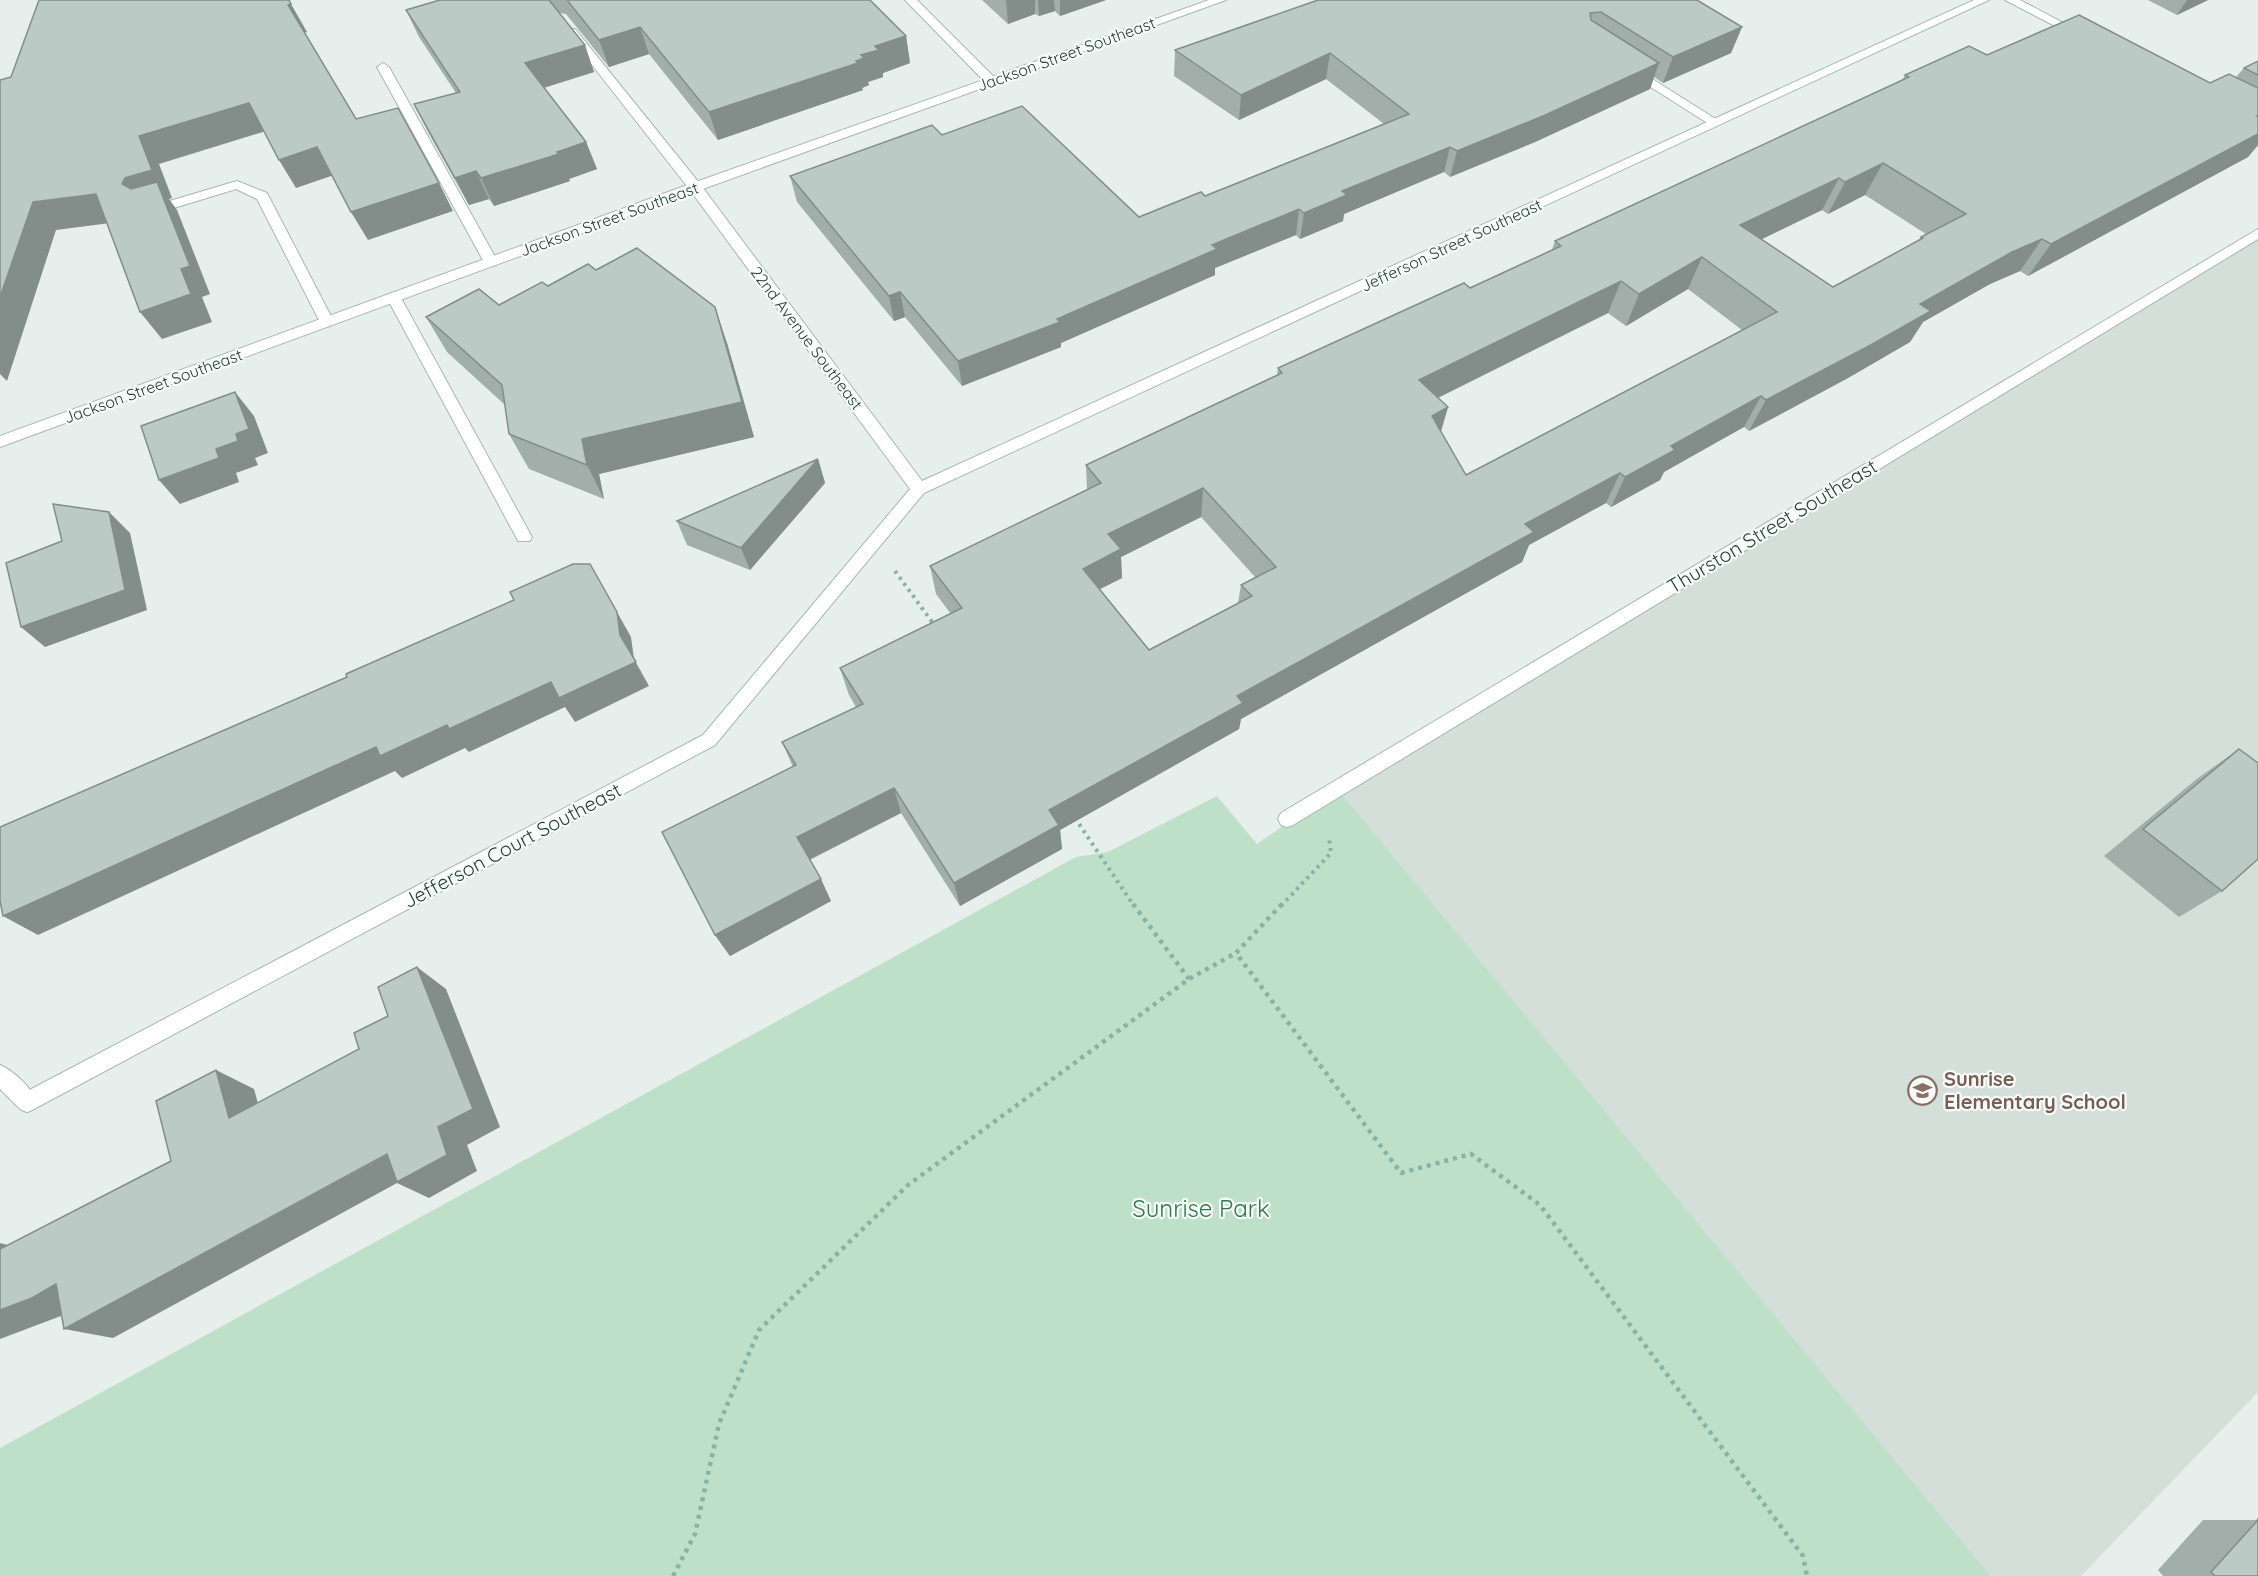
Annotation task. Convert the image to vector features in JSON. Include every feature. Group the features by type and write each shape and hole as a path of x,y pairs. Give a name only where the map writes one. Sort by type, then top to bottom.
{"street":[{"path":"911,0 991,81"},
{"name":"Jackson Street Southeast","path":"0,442 695,187 1220,0"},
{"name":"Jefferson Street Southeast","path":"919,489 1983,0"},
{"path":"2011,0 2094,42"},
{"name":"22nd Avenue Southeast","path":"560,17 695,187 919,489"},
{"path":"1617,61 1716,123"},
{"path":"383,67 491,262"},
{"path":"151,211 237,185 262,196 327,322"},
{"name":"Thurston Street Southeast","path":"1287,819 2258,233"},
{"path":"394,298 524,537"},
{"name":"Jefferson Court Southeast","path":"0,1075 27,1102 709,740 919,489"}],"path":[{"path":"874,543 937,629"},
{"path":"673,1576 694,1534 718,1424 759,1330 908,1185 1189,979 1236,953 1331,853 1322,797"},
{"path":"1069,809 1108,870 1189,979"},
{"path":"1236,953 1401,1173 1471,1154 1540,1205 1803,1556 1807,1576"}],"shaded area":[{"name":"Sunrise Elementary School","path":"2258,233 2258,1392 2081,1576 1991,1576 1337,788"}],"green space":[{"name":"Sunrise Park","path":"1337,788 1991,1576 0,1576 0,1448 1076,857 1108,852 1217,796 1257,844"}],"building":[{"path":"39,0 289,0 291,4 288,5 356,119 398,108 439,183 351,212 317,147 279,160 249,103 139,136 152,170 125,178 122,184 131,189 157,182 190,266 181,269 191,294 140,312 96,194 33,202 0,297 0,80 11,77"},
{"path":"440,0 549,0 585,45 525,63 586,142 557,152 559,154 481,178 476,171 455,178 414,104 460,92 406,10"},
{"path":"567,0 870,0 906,36 875,46 879,50 861,55 864,58 856,61 858,63 709,112 640,27 599,40"},
{"path":"1318,0 1697,0 1742,27 1673,57 1601,12 1590,13 1591,20 1659,63 1543,116 1457,151 1450,147 1342,191 1347,195 1304,213 1299,209 1212,245 1217,249 1057,319 1060,322 958,361 900,292 889,296 790,176 932,125 942,135 1022,106 1139,217 1201,192 1205,196 1409,114 1330,53 1241,95 1175,50"},
{"path":"2079,15 2210,83 2229,74 2258,88 2258,134 2051,244 2042,239 2012,252 1920,304 1931,311 1867,347 1766,400 1761,396 1671,446 1675,450 1625,477 1620,473 1525,524 1534,532 1237,696 1243,703 1049,810 1059,825 954,883 894,788 797,837 821,879 715,935 662,832 796,765 782,742 863,704 840,668 962,608 930,566 1101,483 1086,465 1282,373 1278,368 1464,283 1470,288 1561,246 1555,241 1909,77 1905,75 1969,46 1987,55","holes":["1883,163 1966,214 1833,287 1740,225 1839,178 1845,182","1702,257 1777,312 1466,475 1432,416 1448,407 1419,380 1621,281 1639,294","1203,488 1276,567 1241,585 1252,596 1149,650 1083,569 1121,549 1108,534"]},
{"path":"2258,61 2258,75 2244,68"},
{"path":"637,248 715,307 742,402 582,439 587,465 509,434 502,385 426,317 479,289 499,305 542,282 548,286 588,264 596,270"},
{"path":"235,392 249,429 236,434 238,441 216,449 219,458 159,480 141,426"},
{"path":"818,459 741,548 677,521"},
{"path":"53,504 109,512 125,590 21,627 6,563 62,541"},
{"path":"573,564 590,564 617,612 620,635 636,662 559,698 551,682 449,729 447,725 380,756 376,747 3,916 0,901 0,827 347,677 346,674 514,600 510,592"},
{"path":"2239,749 2258,763 2258,859 2222,891 2143,829"},
{"path":"417,967 473,1109 438,1127 447,1155 397,1182 387,1154 64,1329 56,1284 32,1298 0,1310 0,1249 171,1161 156,1101 216,1070 229,1118 359,1049 354,1033 388,1016 378,987"},
{"path":"2258,1520 2258,1576 2215,1576 2211,1572"}],"place":[{"name":"Sunrise Elementary School","path":"1923,1090"}]}
